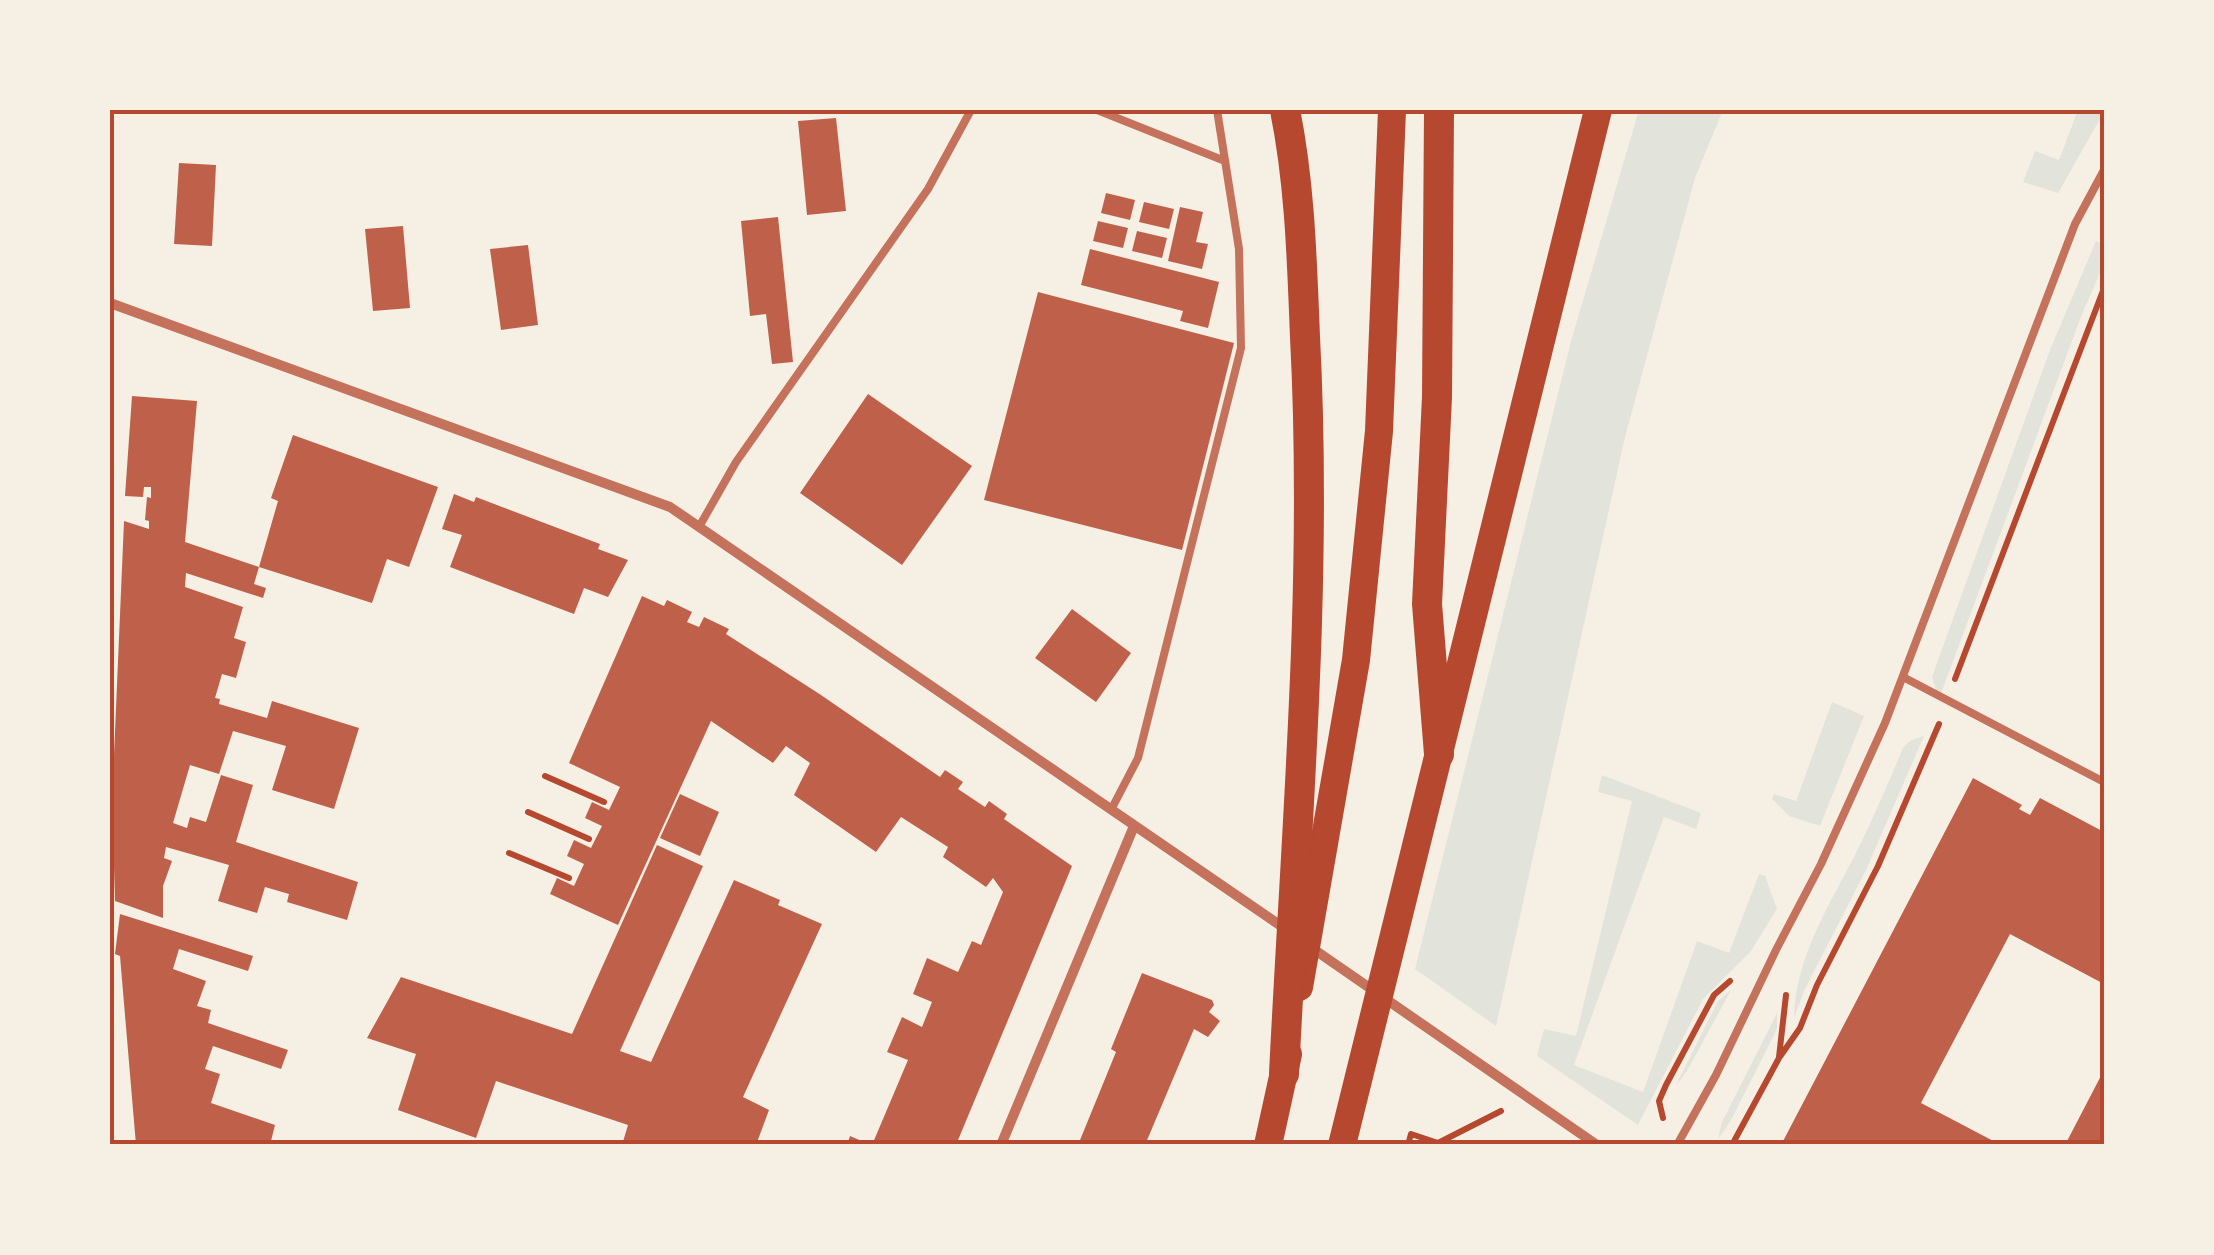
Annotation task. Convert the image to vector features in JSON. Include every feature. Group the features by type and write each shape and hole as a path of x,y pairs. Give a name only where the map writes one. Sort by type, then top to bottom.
{"highway":[{"path":"1284,110 1301,242 1309,409 1309,568 1284,1074"},
{"path":"1268,1145 1284,1074 1356,660 1379,430 1392,110"},
{"path":"1439,110 1436,397 1426,604 1439,754"},
{"path":"1342,1145 1598,110"}],"street":[{"path":"110,304 670,507 1597,1145"},
{"path":"1001,1145 1134,826"}],"lane":[{"path":"699,526 736,462 928,189 971,110"},
{"path":"1097,110 1224,161"},
{"path":"1110,810 1138,758 1241,348 1238,248 1217,110"},
{"path":"1677,1145 1821,864 1902,677 2074,224 2104,170"},
{"path":"2094,186 2104,192"},
{"path":"1902,677 2104,782"}],"path":[{"path":"545,776 604,802"},
{"path":"528,812 589,839"},
{"path":"509,853 570,878"},
{"path":"1732,1145 1779,1058"},
{"path":"1408,1145 1410,1134 1438,1143 1528,1096"}],"shaded area":[{"path":"1639,110 1723,110 1695,178 1624,441 1496,1026 1415,969 1571,341"},
{"path":"2078,110 2104,112 2058,193 2023,182 2035,151 2059,160"},
{"path":"2096,241 2104,245 2104,264 1939,699 1932,677 2050,350"},
{"path":"1832,702 1864,716 1820,826 1789,816 1772,799 1774,794 1796,801"},
{"path":"1924,736 1866,870 1794,1018 1801,973 1817,929 1865,835 1903,748"},
{"path":"1602,775 1701,813 1696,829 1664,817 1574,1065 1643,1092 1697,941 1729,953 1759,874 1765,876 1777,909 1751,951 1703,999 1638,1125 1537,1056 1544,1029 1576,1036 1632,801 1598,792"},
{"path":"1731,990 1687,1071 1675,1087 1718,1001"},
{"path":"1777,1013 1777,1028 1771,1041 1718,1139 1722,1122"}],"building":[{"path":"836,118 846,211 807,215 798,121"},
{"path":"179,163 216,165 212,246 174,244"},
{"path":"1106,193 1135,200 1130,220 1101,213"},
{"path":"1144,202 1174,209 1169,229 1139,222"},
{"path":"1180,207 1203,212 1196,242 1208,244 1202,269 1168,261"},
{"path":"778,217 793,362 772,364 766,314 750,316 741,221"},
{"path":"1098,221 1128,228 1123,248 1093,241"},
{"path":"403,226 410,308 373,311 365,229"},
{"path":"1137,231 1167,238 1162,258 1132,251"},
{"path":"528,245 538,325 501,330 490,249"},
{"path":"1090,249 1219,282 1208,328 1180,321 1183,311 1081,285"},
{"path":"1038,292 1234,343 1182,550 984,500"},
{"path":"868,394 972,466 902,565 800,493"},
{"path":"132,396 197,401 185,542 259,567 254,584 266,588 263,598 186,573 185,587 243,607 234,638 246,642 236,678 222,674 215,698 220,699 219,704 267,718 272,701 359,728 334,809 272,790 286,746 233,731 219,774 190,765 173,823 187,828 190,817 206,822 221,775 253,785 236,842 358,882 347,920 287,902 289,894 265,887 257,913 218,901 229,865 166,847 164,858 172,861 163,886 163,918 115,901 112,802 124,521 149,529 149,521 145,520 147,497 151,498 151,487 144,487 143,497 125,496"},
{"path":"293,435 438,487 409,567 387,559 372,603 259,567 278,501 271,498"},
{"path":"454,494 474,502 476,497 600,544 598,549 628,560 608,597 584,588 574,614 450,567 462,535 442,529"},
{"path":"642,596 664,606 667,600 692,612 687,622 699,627 704,617 729,629 726,634 940,777 945,770 963,782 958,789 985,807 989,801 1007,814 1004,819 1072,866 956,1145 872,1145 908,1060 887,1052 902,1017 922,1027 932,1002 913,994 927,958 958,972 972,941 981,945 1003,892 993,878 986,887 943,857 948,847 901,817 876,852 794,795 810,763 786,746 773,763 711,721 618,925 550,894 557,878 574,886 584,864 567,856 574,840 591,848 602,826 585,818 592,802 609,810 620,787 569,763"},
{"path":"1072,609 1131,653 1096,702 1035,658"},
{"path":"1973,778 2022,805 2019,809 2030,815 2040,798 2104,832 2104,984 2010,934 1921,1103 2001,1145 1781,1145"},
{"path":"680,794 719,812 700,856 660,838"},
{"path":"657,845 703,866 620,1051 651,1062 734,880 822,924 743,1097 769,1110 756,1145 622,1145 628,1125 496,1081 476,1138 398,1110 416,1054 367,1038 401,977 572,1034"},
{"path":"120,914 253,956 248,971 179,949 173,969 206,981 197,1006 211,1010 208,1023 288,1050 281,1069 213,1046 205,1069 220,1074 211,1103 275,1125 270,1145 136,1145 120,956 115,954"},
{"path":"1142,973 1212,1000 1214,1005 1209,1012 1220,1021 1208,1037 1194,1029 1145,1145 1078,1145 1116,1052 1111,1049"},
{"path":"2104,1070 2104,1145 2065,1145"},
{"path":"850,1136 871,1145 847,1145"}]}
